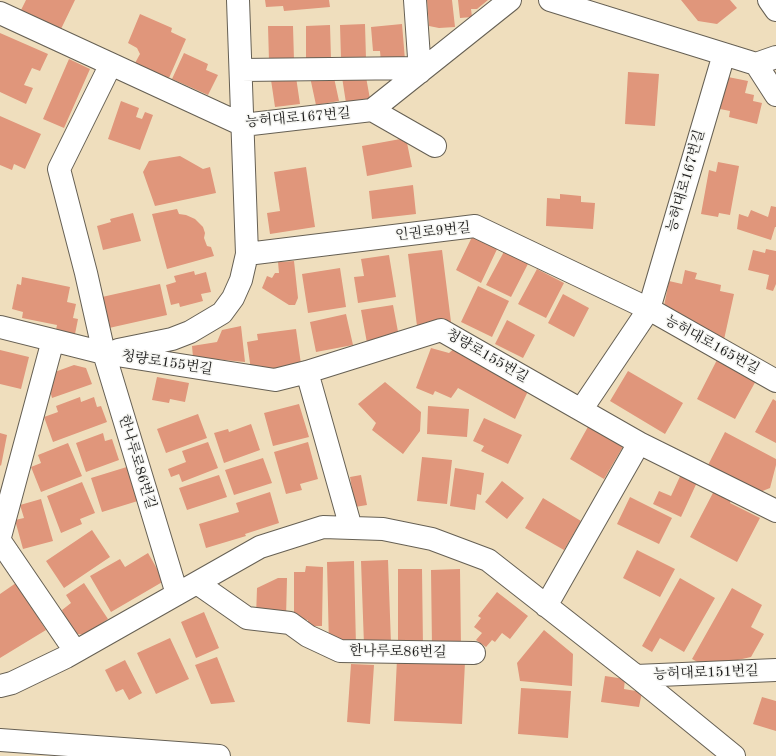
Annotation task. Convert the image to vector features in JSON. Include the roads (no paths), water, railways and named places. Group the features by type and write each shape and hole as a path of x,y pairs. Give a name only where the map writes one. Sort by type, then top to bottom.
{"street":[{"path":"104,353 172,339 190,332 222,313 233,298 241,280 247,254 238,0"},
{"path":"415,0 420,70"},
{"path":"435,146 372,110 420,70 510,0"},
{"path":"550,0 756,64 776,57"},
{"path":"768,0 776,10"},
{"name":"능허대로167번길","path":"0,13 243,125 372,110"},
{"name":"능허대로167번길","path":"581,410 649,309 724,54"},
{"name":"청량로155번길","path":"104,353 86,273 59,169 112,64"},
{"path":"756,64 776,95"},
{"path":"241,70 420,70"},
{"name":"인권로9번길","path":"247,254 475,226 649,309"},
{"name":"능허대로165번길","path":"649,309 776,381"},
{"name":"청량로155번길","path":"0,327 104,353 275,380 307,372 441,330 639,443 776,511"},
{"path":"0,536 53,340"},
{"name":"한나루로86번길","path":"104,353 177,594"},
{"path":"307,372 351,528"},
{"path":"546,606 639,443"},
{"path":"0,686 12,683 75,651 260,548 323,528 383,529 432,540 488,560 636,676 734,756"},
{"path":"0,541 75,651"},
{"name":"한나루로86번길","path":"197,583 247,618 290,622 308,636 340,651 474,653"},
{"name":"능허대로151번길","path":"636,676 776,670"},
{"path":"0,740 219,756"}]}
